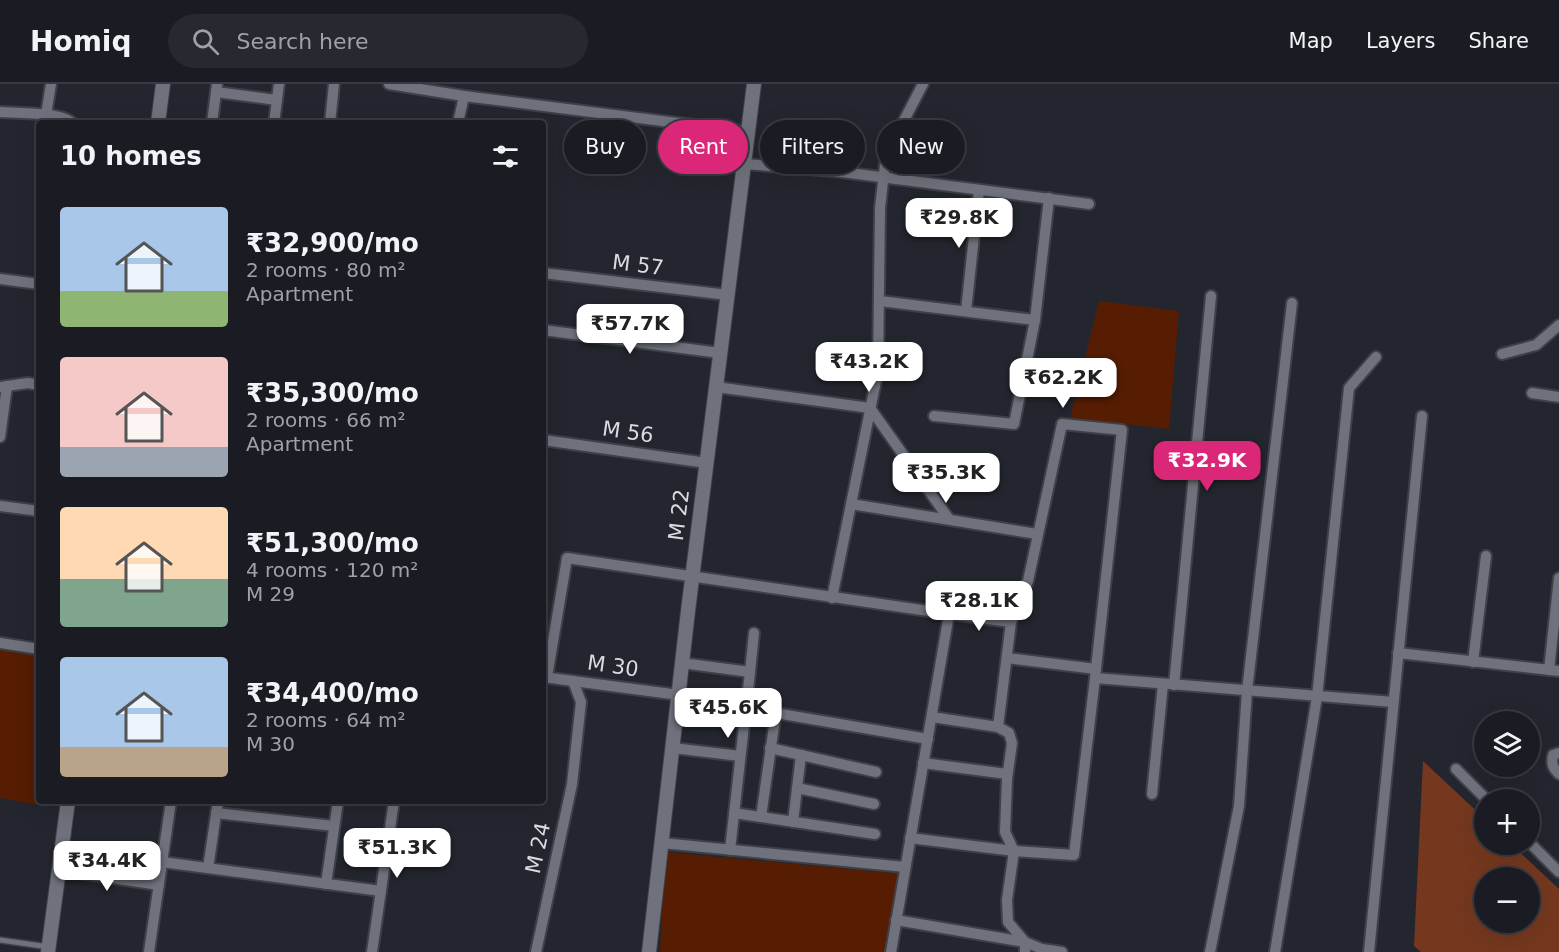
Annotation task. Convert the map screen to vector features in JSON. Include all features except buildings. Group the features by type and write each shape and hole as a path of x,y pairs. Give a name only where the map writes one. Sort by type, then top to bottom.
{"street":[{"path":"46,115 51,84"},
{"path":"158,120 163,84"},
{"path":"274,120 279,84"},
{"path":"330,120 334,84"},
{"path":"389,84 464,96 749,132"},
{"name":"M 22","path":"748,138 754,84"},
{"path":"832,598 878,371 880,208 886,155 924,84"},
{"path":"212,120 217,88 277,100"},
{"path":"459,120 464,96"},
{"path":"0,112 46,115 68,120"},
{"path":"748,164 834,171 1089,204"},
{"name":"M 22","path":"649,952 706,463 743,174"},
{"path":"966,311 979,190"},
{"path":"934,416 1014,424 1035,320 1048,198"},
{"name":"M 57","path":"546,273 728,295"},
{"path":"0,279 36,284"},
{"path":"1152,794 1168,685 1211,296"},
{"path":"880,302 1035,320"},
{"path":"1210,952 1239,806 1247,691 1292,303"},
{"path":"1502,354 1536,345 1559,325"},
{"path":"546,330 720,353"},
{"path":"1275,952 1317,697 1349,388 1376,357"},
{"path":"0,437 3,386 28,383 36,384"},
{"path":"716,387 870,408 949,519"},
{"path":"1532,393 1559,397"},
{"path":"1369,952 1422,416"},
{"path":"910,838 1014,851 1074,855 1122,430 1062,424 1028,581 1011,622 998,727"},
{"name":"M 56","path":"546,440 706,463"},
{"path":"851,504 1037,534"},
{"path":"0,506 36,511"},
{"path":"1473,662 1486,556"},
{"path":"546,672 567,558 1011,622"},
{"path":"1398,653 1554,671 1559,578"},
{"path":"891,952 949,614"},
{"path":"730,850 754,633"},
{"path":"0,643 36,649"},
{"path":"1007,658 1168,685 1394,702"},
{"path":"682,663 750,672"},
{"name":"M 30","path":"546,677 679,695"},
{"name":"M 24","path":"536,952 572,784 581,702 573,681"},
{"path":"746,708 928,739"},
{"path":"761,817 776,712"},
{"path":"932,717 998,727 1011,736 1005,832 1014,851 1007,900 1008,922 1025,947"},
{"path":"673,748 740,756"},
{"path":"770,748 876,772"},
{"path":"1559,753 1553,755 1551,762 1559,774"},
{"path":"793,822 801,755"},
{"path":"923,764 1008,774"},
{"path":"1456,769 1476,789"},
{"path":"797,788 874,804"},
{"path":"48,949 68,804"},
{"path":"149,952 171,804"},
{"path":"208,868 218,804"},
{"path":"326,884 338,804"},
{"path":"372,952 394,804"},
{"path":"216,813 334,826"},
{"path":"734,813 875,834"},
{"path":"662,843 905,867"},
{"path":"1540,853 1559,872"},
{"path":"162,862 381,891"},
{"path":"59,870 159,885"},
{"path":"896,920 1025,947 1062,952"}],"lane":[{"path":"0,940 48,949"}],"shaded area":[{"path":"1099,301 1179,311 1169,429 1070,418"},
{"path":"0,646 36,652 36,804 44,804 44,806 0,798"},
{"path":"1423,761 1474,809 1474,855 1523,855 1536,867 1474,867 1474,933 1540,933 1540,871 1559,889 1559,952 1421,952 1414,946"},
{"path":"665,852 902,874 887,952 660,952"}]}
